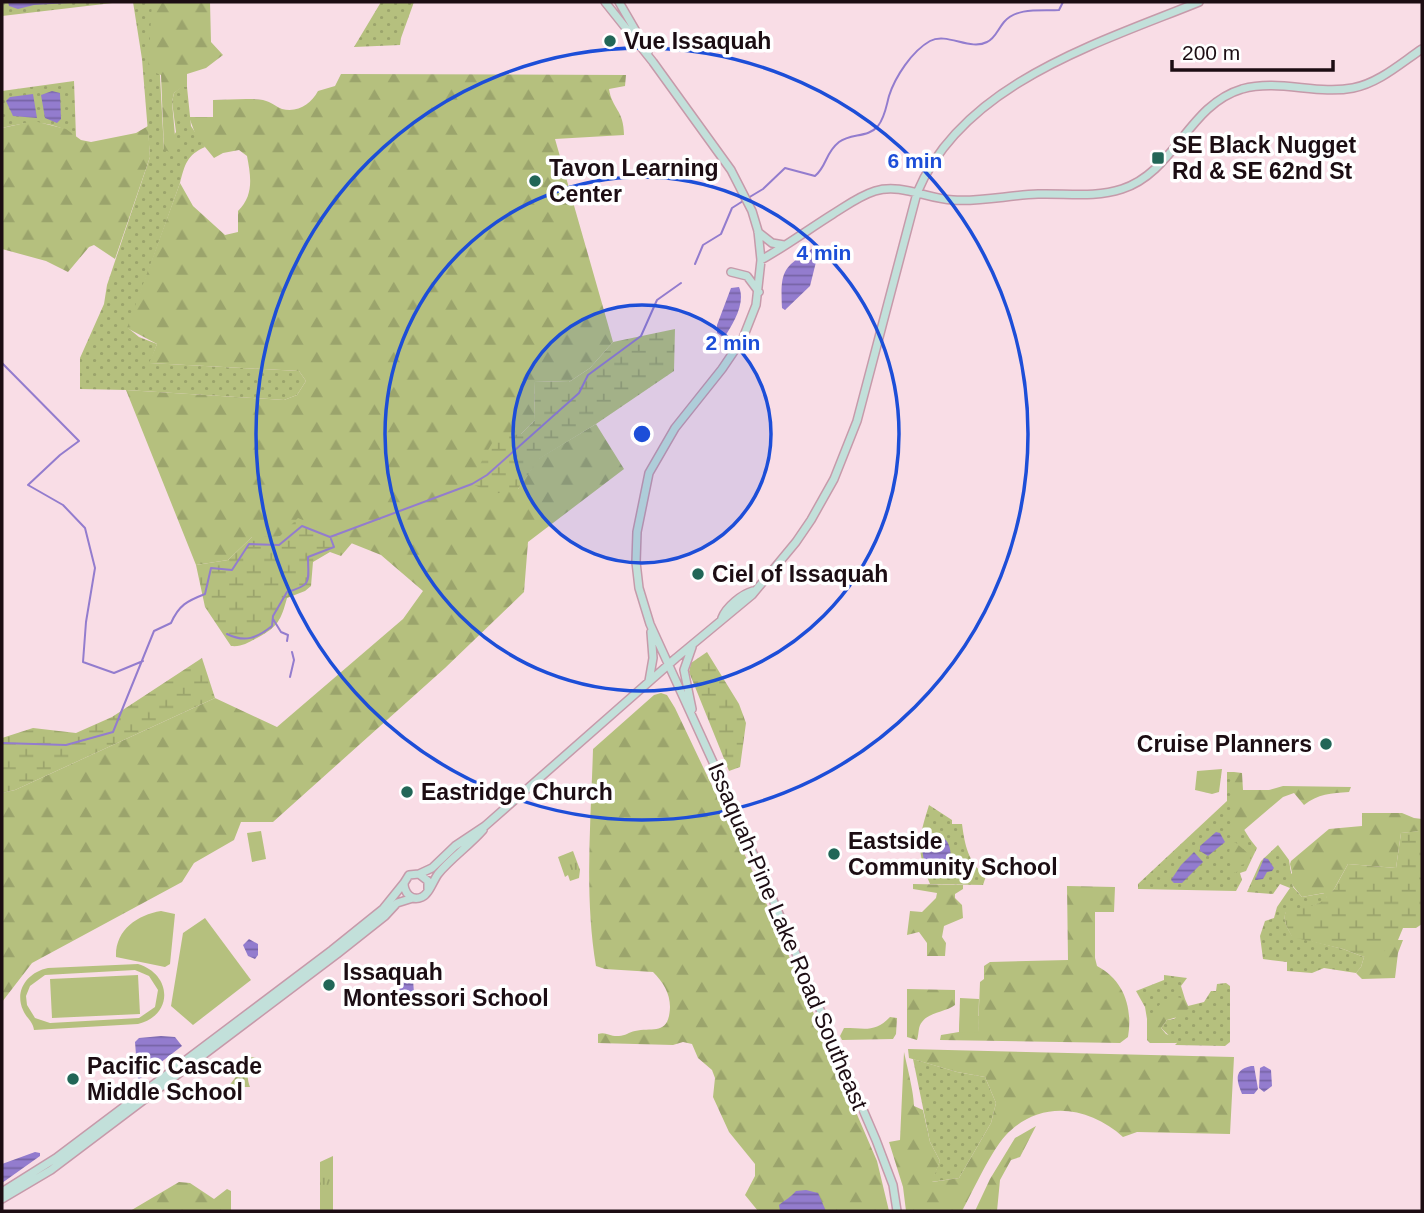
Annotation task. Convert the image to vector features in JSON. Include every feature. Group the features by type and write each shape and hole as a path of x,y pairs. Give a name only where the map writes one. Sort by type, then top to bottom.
{"main road":[{"path":"605,2 653,62 739,183 758,231 761,260 759,293 753,316 737,348 675,428 649,473 638,518 636,553 639,588 650,624 653,658 649,681"},
{"path":"619,2 653,62"},
{"path":"2,1192 57,1158 332,950 383,909 409,876 432,868 454,846 485,826 722,618 734,604 753,591 780,562 811,520 846,452 857,421 917,193 930,165 944,145 969,120 1003,93 1033,75 1199,2"},
{"path":"761,260 864,195 887,189 961,201 1038,194 1092,194 1134,185 1156,170 1203,113 1233,92 1265,85 1329,90 1352,88 1379,79 1422,49"},
{"path":"758,231 772,243 785,245"},
{"path":"732,272 749,278 759,293"},
{"name":"Issaquah-Pine Lake Road Southeast","path":"650,624 876,1140 893,1185 897,1211"},
{"path":"694,642 684,670 694,720"},
{"path":"2,1199 51,1170 337,954 385,916 397,903 424,896 443,869 472,843 485,826"},
{"path":"419,874 428,881 428,889"},
{"path":"404,883 405,892 413,898"}],"green space":[{"path":"2,2 121,2 2,16"},
{"path":"133,2 156,2 164,150 176,132 172,102 174,93 182,86 187,87 191,126 205,147 194,153 185,165 128,328 139,337 157,344 150,363 299,371 306,381 297,395 284,400 80,389 80,358 104,304 107,285 150,157 142,59"},
{"path":"152,2 210,2 211,42 223,55 206,68 187,74 187,87 174,93 172,102 176,147 170,152 164,150 161,75 148,70"},
{"path":"381,2 414,2 400,45 354,47"},
{"path":"341,74 626,75 625,86 609,89 622,120 624,135 555,139 613,342 590,368 569,382 534,381 535,420 521,434 518,489 538,459 596,424 624,469 528,542 524,592 445,668 273,822 241,822 234,840 194,863 182,882 32,963 2,1002 2,793 15,790 215,698 277,727 403,619 423,591 381,555 341,539 252,537 228,560 196,565 126,390 284,400 297,395 306,381 299,371 149,363 157,344 127,328 180,183 193,206 225,235 238,232 238,211 247,199 250,185 247,156 239,150 214,158 196,136 189,117 213,117 213,100 263,100 282,109 299,108 312,100 318,91 335,86"},
{"path":"74,81 76,137 49,124 21,124 2,128 2,91"},
{"path":"34,121 66,129 81,140 91,142 136,133 148,126 150,157 115,259 94,245 89,247 68,272 46,261 2,249 2,128"},
{"path":"675,329 674,371 539,459 518,489 494,494 472,484 474,475 495,438 521,434 535,420 534,381 569,382 590,368 613,342"},
{"path":"298,518 352,543 341,556 330,552 313,562 311,586 287,598 280,617 270,630 244,644 231,646 205,607 196,565 228,560 252,537 280,536"},
{"path":"707,652 739,704 746,723 740,767 729,771 689,672 691,663"},
{"path":"202,658 215,698 15,790 2,793 2,738 33,728 76,733 112,717"},
{"path":"654,695 667,695 675,708 752,870 877,1161 889,1211 758,1211 745,1195 755,1176 755,1164 729,1132 713,1097 715,1078 712,1070 698,1058 692,1044 598,1043 598,1034 621,1036 659,1028 667,1022 669,1016 670,1002 667,992 653,972 596,966 589,885 593,749"},
{"path":"1222,769 1219,792 1212,794 1195,790 1197,771"},
{"path":"1227,772 1234,772 1237,813 1244,830 1257,848 1246,871 1240,873 1242,880 1236,891 1138,889 1138,884 1227,801"},
{"path":"1234,772 1242,773 1243,790 1269,790 1283,786 1351,787 1349,792 1314,798 1304,805 1294,793 1283,797 1243,831 1234,831"},
{"path":"929,805 952,820 952,824 962,824 968,853 986,876 983,885 930,884 922,862 920,845"},
{"path":"1362,813 1402,813 1422,819 1422,831 1401,833 1396,868 1348,864 1328,900 1324,893 1302,897 1289,876 1292,873 1291,861 1329,829 1362,826"},
{"path":"261,831 266,859 252,862 247,833"},
{"path":"1422,831 1422,923 1402,925 1389,947 1381,954 1364,957 1292,937 1285,921 1286,911 1312,906 1326,899 1348,864 1396,868 1401,833"},
{"path":"1235,842 1251,856 1249,863 1241,865 1236,873 1232,872 1229,856 1230,848"},
{"path":"1278,845 1289,860 1293,887 1302,897 1325,893 1328,900 1286,912 1285,921 1292,936 1364,957 1356,973 1324,968 1312,973 1287,971 1287,962 1263,959 1260,936 1265,921 1274,918 1277,907 1290,888 1280,884 1273,894 1247,892 1261,861"},
{"path":"573,851 580,870 579,878 570,881 568,875 565,877 558,857"},
{"path":"913,884 963,885 955,898 962,905 963,918 944,926 942,937 946,943 945,956 927,956 927,943 919,932 907,935 910,911 922,912 936,898 937,893 913,889"},
{"path":"1067,886 1115,887 1114,912 1095,912 1095,958 1097,966 1120,987 1128,1005 1128,1037 1120,1043 940,1040 941,1035 978,1032 980,982 984,979 984,966 990,962 1068,960"},
{"path":"1422,907 1422,924 1416,928 1403,928 1398,940 1403,940 1398,953 1395,978 1362,979 1356,973 1364,957"},
{"path":"161,911 175,914 170,964 165,967 116,957 119,939 129,925 144,916"},
{"path":"205,918 251,980 193,1025 171,1006 183,933"},
{"path":"138,964 157,976 164,994 163,1004 150,1019 138,1024 34,1030 24,1013 20,996 25,983 34,973 48,968","holes":["135,970 149,976 158,990 155,1007 139,1018 50,1023 35,1018 27,1005 26,996 30,986 45,975"]},
{"path":"138,975 140,1014 52,1018 50,979"},
{"path":"1164,975 1187,978 1181,986 1185,999 1154,1012 1154,1018 1147,1019 1145,1007 1136,991 1164,980"},
{"path":"1226,983 1230,986 1230,1042 1225,1046 1175,1045 1177,1043 1161,1028 1167,1020 1174,1019 1188,1006 1204,1002 1211,991 1216,991 1217,984"},
{"path":"907,989 955,990 955,1005 925,1019 920,1026 917,1040 907,1037"},
{"path":"1177,997 1185,999 1189,1008 1181,1016 1167,1020 1161,1028 1174,1037 1177,1043 1150,1043 1147,1040 1147,1019 1162,1002"},
{"path":"960,998 979,999 978,1033 959,1032"},
{"path":"960,1016 979,1016 978,1033 959,1032"},
{"path":"890,1017 897,1018 893,1039 842,1040 840,1036 844,1028 874,1028"},
{"path":"908,1049 1234,1057 1230,1134 1137,1132 1123,1137 1110,1127 1080,1113 1049,1112 1019,1123 1006,1135 988,1161 962,1211 906,1211 903,1187 889,1142 900,1140 904,1052 914,1106 923,1110 930,1142 940,1161 932,1182 959,1178 991,1123 996,1103 985,1077 909,1058"},
{"path":"251,1057 261,1059 249,1071 250,1087 228,1087"},
{"path":"913,1059 985,1077 996,1103 991,1123 959,1178 931,1182 940,1161 930,1142"},
{"path":"1036,1126 1020,1157 1011,1160 1000,1180 997,1211 975,1211 990,1179 1015,1138"},
{"path":"333,1156 333,1211 320,1211 320,1162"},
{"path":"179,1182 190,1183 214,1199 227,1189 231,1191 231,1211 130,1211"}],"shaded area":[{"path":"8,2 87,2 34,5 18,9 9,6"},
{"path":"52,91 60,93 61,119 57,123 45,118 41,95"},
{"path":"33,94 37,118 13,116 6,101 10,97"},
{"path":"816,246 819,250 810,286 785,310 782,308 783,276 791,264"},
{"path":"739,287 740,306 724,338 717,333 717,325 731,288"},
{"path":"1216,832 1220,833 1225,842 1208,856 1200,851 1200,846"},
{"path":"929,833 942,837 949,845 952,870 948,876 929,875 922,848"},
{"path":"1194,852 1203,862 1182,883 1174,883 1171,880"},
{"path":"1264,858 1268,859 1274,868 1267,872 1263,879 1255,880"},
{"path":"249,939 258,944 258,955 255,959 248,956 243,945"},
{"path":"400,978 413,979 416,1006 408,1006 399,999"},
{"path":"175,1037 182,1046 138,1080 135,1042 139,1038"},
{"path":"1254,1066 1258,1089 1254,1094 1242,1094 1238,1076 1242,1070"},
{"path":"1264,1066 1271,1070 1272,1086 1264,1092 1259,1088 1260,1068"},
{"path":"35,1152 40,1153 40,1156 2,1183 2,1164"},
{"path":"796,1191 818,1193 826,1211 780,1211 779,1205"}],"waterway":[{"path":"748,198 763,189 785,168 815,176 839,142 874,130 882,119 900,73 923,45 937,39 973,44 987,42 1009,17 1030,11 1059,10 1063,2"},
{"path":"695,264 703,245 721,234 732,208 743,201"},
{"path":"2,743 66,745 113,732 154,631 171,623 184,604 205,594 211,568 232,570 249,544 279,545 302,526 330,537 472,484 487,475 579,393 588,375 641,336 657,300 681,283"},
{"path":"2,363 79,441 28,485 63,505 85,528 95,568 83,662 114,673 143,661"},
{"path":"227,634 251,638 272,626 273,616 287,592 301,587 307,581 308,557 334,547 331,539"},
{"path":"273,619 281,632 288,635 287,641"},
{"path":"290,677 294,660 292,652"}],"place":[{"name":"Vue Issaquah","path":"610,41"},
{"name":"SE Black Nugget Rd & SE 62nd St","path":"1158,158"},
{"name":"Tavon Learning Center","path":"535,181"},
{"name":"Ciel of Issaquah","path":"698,574"},
{"name":"Cruise Planners","path":"1326,744"},
{"name":"Eastridge Church","path":"407,792"},
{"name":"Eastside Community School","path":"834,854"},
{"name":"Issaquah Montessori School","path":"329,985"},
{"name":"Pacific Cascade Middle School","path":"73,1079"}]}
